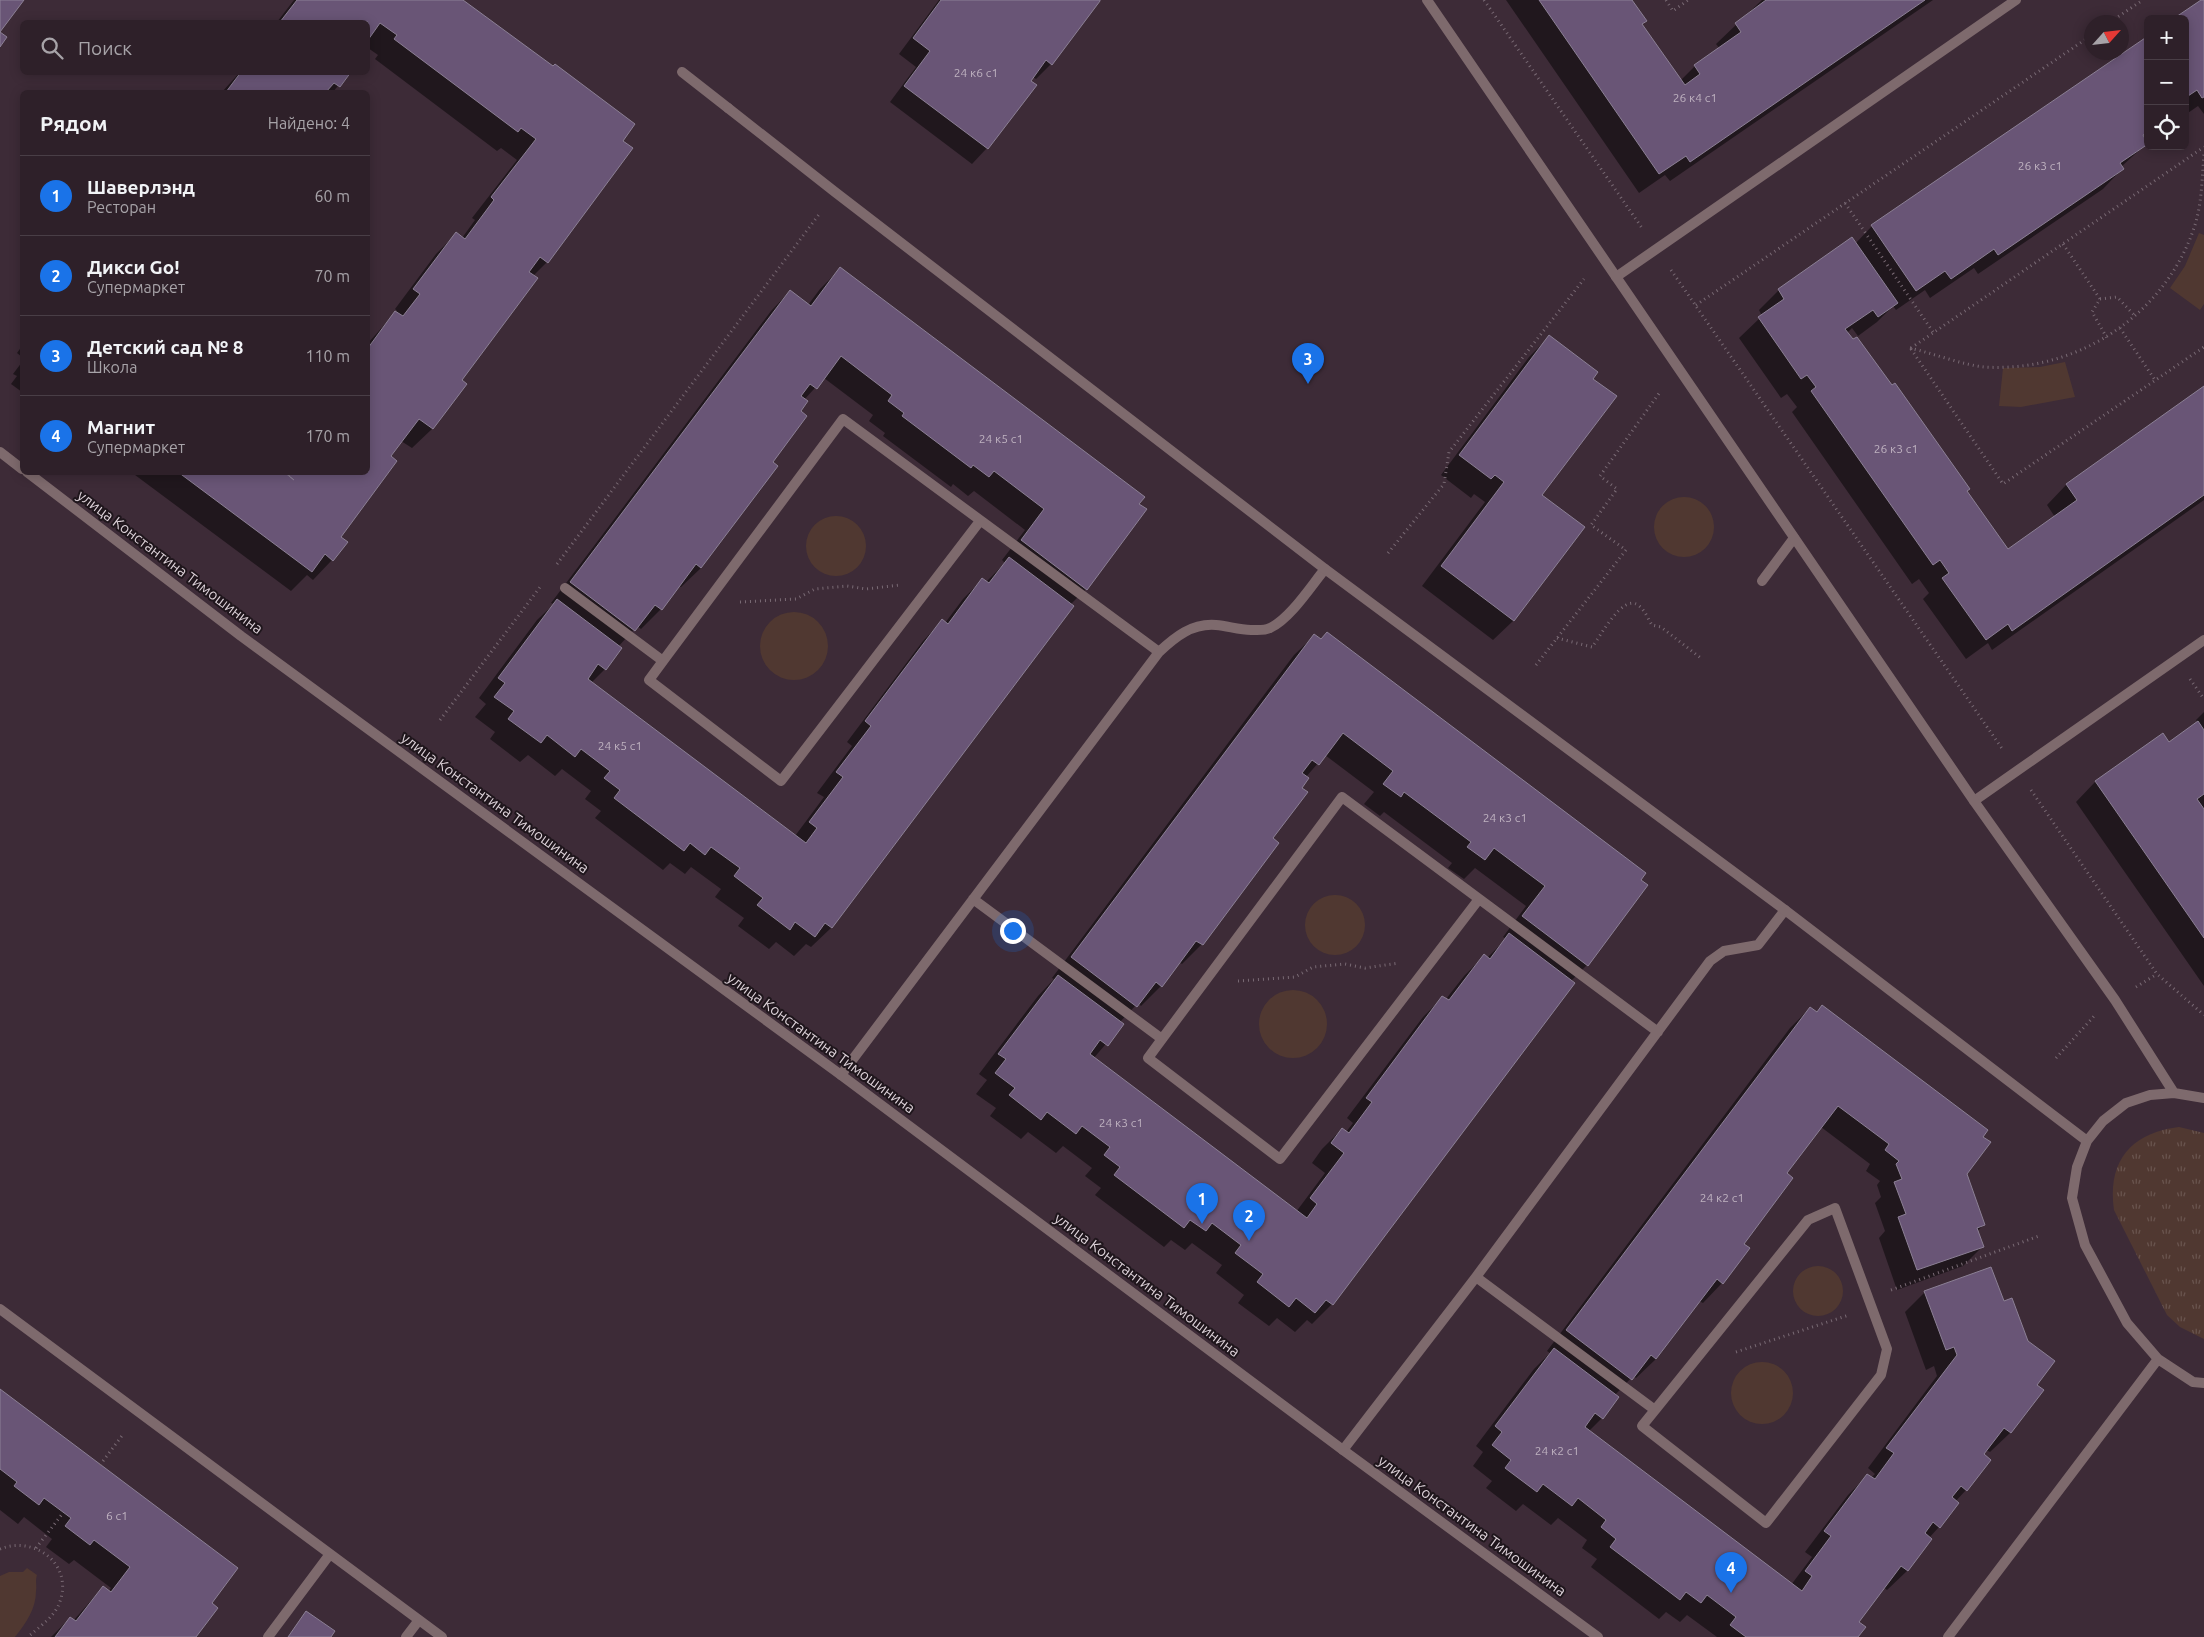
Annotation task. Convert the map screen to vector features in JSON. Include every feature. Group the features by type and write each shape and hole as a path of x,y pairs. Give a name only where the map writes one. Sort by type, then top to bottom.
{"street":[{"path":"1427,0 1974,800 2115,1000 2174,1094"},
{"path":"1616,277 2016,0"},
{"path":"682,72 1325,569 1785,910 2087,1141"},
{"path":"980,521 781,781 649,680 843,419 1159,652"},
{"path":"0,452 20,467"},
{"name":"улица Константина Тимошинина","path":"31,475 241,636 841,1075 1343,1450 1598,1637"},
{"path":"1762,581 1794,538"},
{"path":"841,1075 1159,652 1176,636 1193,628 1215,625 1244,630 1267,630 1278,624 1325,569"},
{"path":"565,588 663,661"},
{"path":"1974,800 2204,640"},
{"path":"1479,899 1280,1159 1148,1058 1342,797 1658,1032"},
{"path":"973,899 1162,1040"},
{"path":"1343,1450 1476,1277 1710,962 1724,951 1758,945 1785,910"},
{"path":"2204,1098 2174,1094 2150,1095 2126,1103 2103,1121 2087,1141 2077,1167 2072,1198 2085,1245 2128,1323 2158,1359 2193,1382 2204,1383"},
{"path":"1835,1208 1886,1349 1881,1375 1766,1523 1642,1426 1655,1410 1808,1220 1835,1208"},
{"path":"1476,1277 1655,1410"},
{"path":"0,1309 442,1637"},
{"path":"1948,1637 2158,1359"},
{"path":"268,1637 330,1554"},
{"path":"406,1637 419,1620"}],"path":[{"path":"1484,0 2157,974 2204,1015"},
{"path":"1666,0 1673,10 1688,0"},
{"path":"2120,15 2143,0"},
{"path":"1696,305 2084,40"},
{"path":"1910,348 2204,147"},
{"path":"1910,348 1983,367 2030,365 2073,354 2106,338 2135,316 2165,284 2184,252 2195,225 2201,197 2204,154"},
{"path":"554,568 835,192"},
{"path":"1845,203 1933,332"},
{"path":"2063,244 2100,299"},
{"path":"1388,553 1444,484 1449,452 1584,279"},
{"path":"2100,299 2117,297 2135,316"},
{"path":"2100,299 2092,312 2106,338"},
{"path":"2120,328 2155,380"},
{"path":"1910,348 2003,484 2204,347"},
{"path":"1536,665 1626,550 1591,525 1617,488 1600,476 1660,392"},
{"path":"706,604 796,599 814,589 846,586 866,589 935,580"},
{"path":"440,720 542,583"},
{"path":"1557,638 1592,647 1620,608 1627,603 1634,603 1643,610 1652,625 1661,627 1702,659"},
{"path":"2186,672 2204,699"},
{"path":"1204,983 1295,977 1313,967 1345,964 1364,968 1434,958"},
{"path":"1735,1352 1869,1303 2039,1236"},
{"path":"100,1465 140,1413"},
{"path":"36,1548 63,1513"},
{"path":"0,1549 12,1544 28,1545 51,1558 58,1568 62,1584 60,1602 54,1613 28,1637"}],"green space":[{"path":"2199,233 2204,235 2204,304 2200,310 2170,288 2185,266"},
{"path":"2065,362 2075,397 2021,407 1999,406 2003,368 2040,367"},
{"path":"1684,497 1701,502 1709,510 1714,527 1709,544 1701,552 1684,557 1667,552 1659,544 1654,527 1659,510 1667,502"},
{"path":"836,516 853,521 861,529 866,546 861,563 853,571 836,576 819,571 811,563 806,546 811,529 819,521"},
{"path":"794,612 807,615 818,622 825,633 828,646 825,659 818,670 807,677 794,680 781,677 770,670 763,659 760,646 763,633 770,622 781,615"},
{"path":"1335,895 1352,900 1360,908 1365,925 1360,942 1352,950 1335,955 1318,950 1310,942 1305,925 1310,908 1318,900"},
{"path":"1293,990 1306,993 1317,1000 1324,1011 1327,1024 1324,1037 1317,1048 1306,1055 1293,1058 1280,1055 1269,1048 1262,1037 1259,1024 1262,1011 1269,1000 1280,993"},
{"path":"2179,1127 2204,1133 2204,1339 2180,1327 2167,1315 2114,1210 2114,1177 2126,1152 2135,1143 2148,1136 2162,1130"},
{"path":"1813,1266 1823,1266 1836,1273 1843,1286 1843,1296 1836,1309 1823,1316 1813,1316 1804,1312 1797,1305 1793,1296 1793,1286 1797,1277 1804,1270"},
{"path":"1756,1362 1768,1362 1784,1371 1791,1381 1793,1393 1791,1405 1784,1415 1768,1424 1756,1424 1745,1419 1736,1410 1731,1399 1731,1387 1736,1376 1745,1367"},
{"path":"27,1568 37,1575 36,1598 32,1610 15,1637 0,1637 0,1576 9,1572 23,1572"}],"building":[{"path":"0,0 24,0 0,32"},
{"path":"297,0 463,0 553,66 555,64 635,124 623,141 633,148 548,263 540,257 529,272 538,278 462,380 467,384 433,429 419,419 391,456 397,461 341,537 348,542 333,561 325,554 312,572 182,475 370,475 370,345 395,311 403,316 420,294 413,289 456,232 465,239 494,200 491,197 536,139 521,128 518,132 394,39 397,35 380,23 370,37 370,20 282,20"},
{"path":"941,0 1100,1 1052,65 1046,60 1031,81 1037,85 988,149 904,86 930,51 913,38"},
{"path":"1539,0 1632,0 1647,21 1642,24 1685,85 1700,74 1694,65 1741,32 1735,23 1766,0 1925,0 1690,162 1686,156 1659,174"},
{"path":"2201,0 2204,0 2204,97 2202,98 2197,90 2189,95 2189,15 2179,15"},
{"path":"0,32 7,37 0,47"},
{"path":"2144,39 2144,147 2120,163 2124,169 1998,255 1994,249 1951,279 1945,271 1916,291 1871,225 2113,60 2129,60 2129,49"},
{"path":"239,75 349,75 340,87 334,83 328,90 228,90"},
{"path":"1852,237 1898,303 1878,317 1873,310 1845,329 1853,339 1857,337 1892,385 1895,383 1970,489 1967,491 2008,549 2077,500 2066,484 2204,386 2204,495 2012,631 2008,624 1986,640 1942,578 1949,573 1940,560 1933,565 1811,391 1816,387 1807,375 1801,379 1758,317 1784,299 1778,289"},
{"path":"840,267 1145,497 1139,504 1147,509 1087,590 1021,540 1044,509 994,471 989,477 973,465 971,468 902,416 904,413 888,401 892,395 841,356 817,389 810,384 801,396 808,401 801,411 807,416 773,462 778,466 701,568 696,564 662,610 655,605 635,631 570,582 790,290 811,306"},
{"path":"1549,335 1598,372 1593,379 1617,396 1542,495 1585,527 1514,621 1441,566 1504,482 1495,475 1491,479 1459,455"},
{"path":"1009,557 1074,606 832,928 825,923 815,937 795,922 790,930 757,905 763,898 734,876 740,868 711,847 705,855 690,843 684,851 614,798 620,790 604,778 610,771 581,749 575,757 547,735 541,743 508,719 514,711 494,697 505,683 498,678 557,599 622,648 606,670 598,664 588,679 806,843 817,828 809,822 843,777 836,772 871,726 865,721 942,619 948,624 982,578 989,583"},
{"path":"1327,632 1646,873 1641,880 1648,885 1588,966 1522,916 1545,886 1494,848 1485,860 1467,847 1471,842 1404,792 1401,797 1383,784 1393,771 1343,733 1319,765 1312,760 1302,773 1309,778 1302,788 1308,792 1273,838 1279,843 1203,945 1196,941 1162,987 1156,982 1137,1007 1071,957 1314,634 1321,639"},
{"path":"2198,721 2204,730 2204,794 2197,799 2204,809 2204,938 2095,781 2163,733 2169,742"},
{"path":"1509,933 1575,983 1333,1305 1326,1300 1315,1313 1296,1298 1289,1307 1257,1282 1263,1274 1235,1253 1241,1245 1212,1223 1206,1231 1190,1220 1184,1228 1114,1175 1120,1167 1104,1155 1110,1147 1082,1126 1076,1134 1047,1112 1041,1120 1009,1095 1015,1088 995,1073 1006,1059 998,1054 1058,975 1124,1024 1108,1046 1100,1040 1090,1054 1307,1218 1317,1204 1310,1198 1344,1153 1331,1143 1342,1128 1349,1133 1372,1102 1366,1098 1442,996 1449,1000 1484,954 1490,959"},
{"path":"1822,1005 1988,1130 1983,1137 1991,1142 1967,1174 1985,1225 1977,1228 1984,1247 1917,1270 1898,1217 1906,1214 1894,1182 1902,1179 1896,1164 1899,1161 1885,1150 1889,1144 1838,1106 1787,1173 1793,1178 1744,1244 1750,1248 1723,1284 1717,1279 1656,1359 1651,1355 1632,1380 1566,1330 1810,1007 1817,1012"},
{"path":"1991,1267 2004,1301 2012,1298 2028,1341 2055,1361 2037,1385 2044,1390 2011,1433 2004,1428 1984,1454 1991,1460 1967,1491 1961,1486 1952,1497 1959,1503 1940,1528 1933,1522 1925,1533 1932,1539 1908,1571 1901,1566 1859,1622 1866,1627 1858,1637 1746,1637 1730,1625 1736,1617 1707,1595 1701,1603 1686,1592 1680,1600 1610,1547 1616,1539 1601,1527 1606,1520 1578,1498 1572,1506 1543,1484 1537,1492 1505,1468 1511,1460 1492,1445 1502,1432 1495,1426 1554,1348 1619,1397 1603,1419 1595,1413 1585,1427 1802,1591 1812,1576 1805,1571 1831,1536 1824,1531 1867,1474 1875,1479 1894,1453 1886,1448 1957,1355 1954,1347 1946,1350 1924,1291"},
{"path":"0,1389 238,1568 212,1603 218,1608 196,1637 55,1637 70,1617 76,1621 103,1586 111,1592 130,1567 94,1540 90,1545 65,1526 71,1518 44,1498 39,1505 14,1486 17,1482 0,1469"},
{"path":"306,1611 335,1631 331,1637 288,1637"}],"place":[{"name":"Детский сад № 8","path":"1308,384"},
{"name":"Шаверлэнд","path":"1202,1224"},
{"name":"Дикси Go!","path":"1249,1241"},
{"name":"Магнит","path":"1731,1593"}]}
